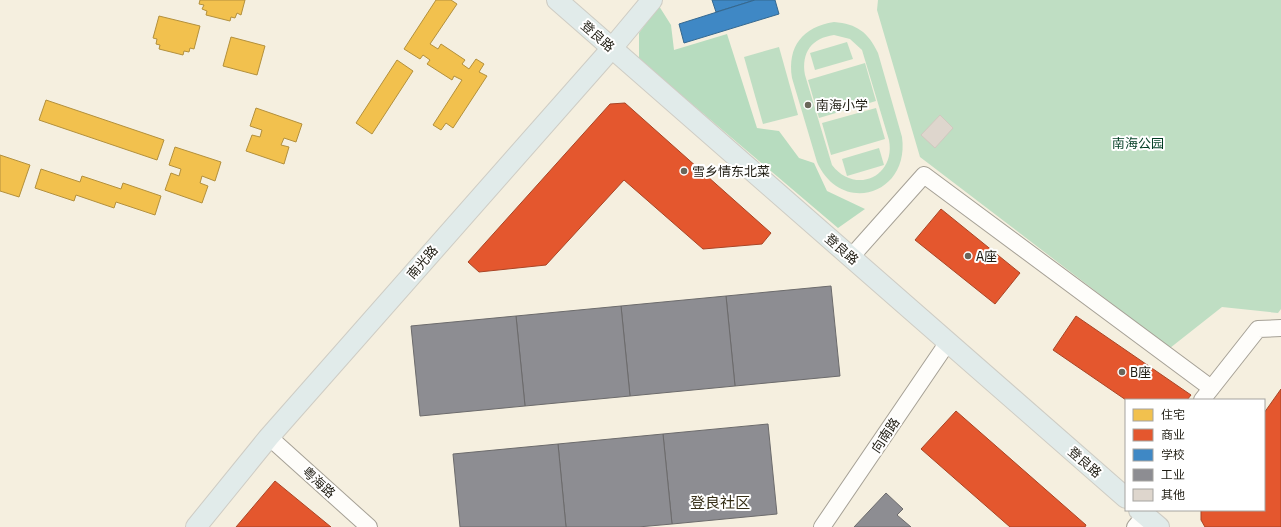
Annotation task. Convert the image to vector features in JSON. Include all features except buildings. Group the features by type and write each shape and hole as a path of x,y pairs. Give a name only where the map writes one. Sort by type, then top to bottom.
{"main road":[{"name":"登良路","path":"557,0 1125,497"},
{"name":"南光路","path":"196,527 268,437 612,48 652,0"}],"street":[{"path":"851,257 924,175 1207,394 1258,329 1281,328"},
{"name":"向南路","path":"822,527 948,342"},
{"name":"粤海路","path":"268,437 369,527"}],"green space":[{"name":"南海公园","path":"878,0 1281,0 1281,309 1278,313 1222,307 1170,348 920,157 877,10"},
{"path":"659,6 671,25 674,50 727,34 757,128 779,131 799,158 814,163 827,191 865,209 838,228 639,59 639,33"},
{"path":"834,22 842,23 861,30 866,34 878,53 902,137 902,157 895,173 885,185 872,192 857,193 842,189 828,179 817,162 792,78 792,56 795,48 806,33 823,25","holes":["834,35 850,39 862,50 889,140 890,153 886,164 880,172 872,178 862,180 852,179 841,174 832,165 805,75 804,67 807,53 814,43 820,39"]},
{"path":"847,42 853,59 815,70 810,53"},
{"path":"779,47 798,115 763,124 744,57"},
{"path":"865,63 876,101 819,118 808,80"},
{"path":"876,108 885,139 831,155 822,123"},
{"path":"879,148 884,165 847,176 842,159"}],"place":[{"name":"南海小学","path":"808,105"},
{"name":"雪乡情东北菜","path":"684,171"},
{"name":"A座","path":"968,256"},
{"name":"B座","path":"1122,372"}],"district":[{"name":"登良社区","path":"720,503"}]}
